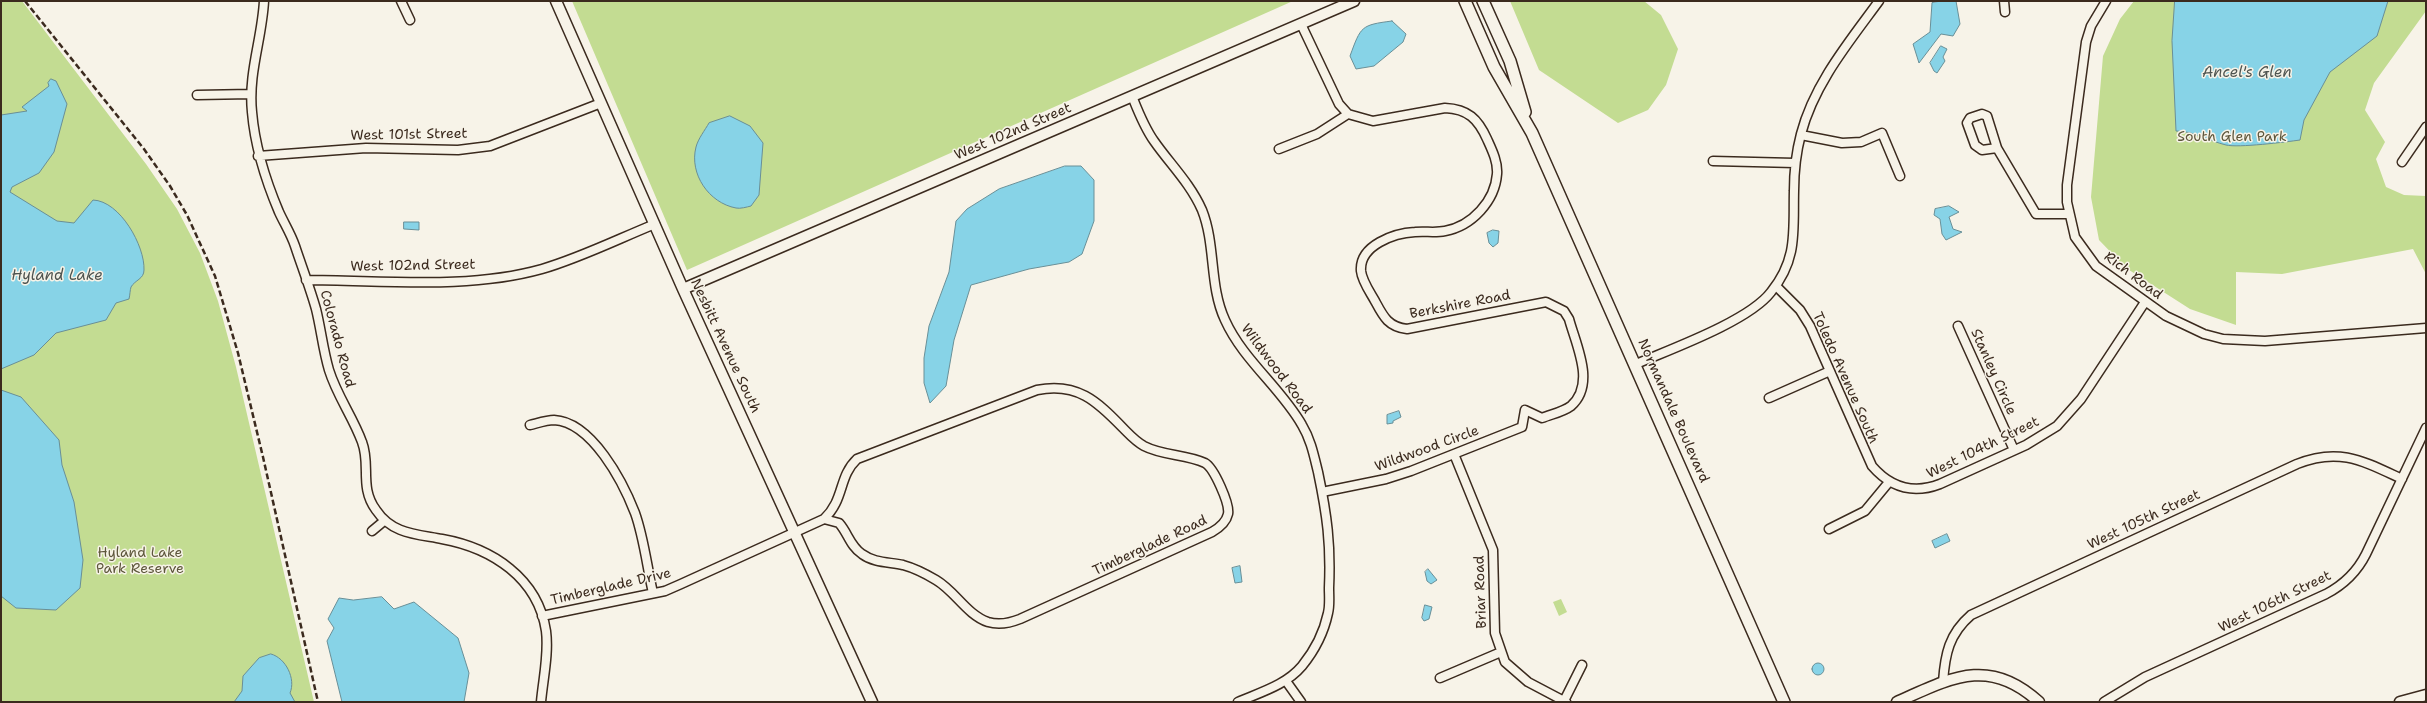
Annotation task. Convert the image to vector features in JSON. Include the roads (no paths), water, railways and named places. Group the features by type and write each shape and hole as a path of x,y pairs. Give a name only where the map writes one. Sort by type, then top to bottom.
{"main road":[{"name":"Normandale Boulevard","path":"1465,1 1494,67 1532,133 1636,364 1784,702"},
{"name":"Normandale Boulevard","path":"1483,1 1510,62 1532,133"}],"street":[{"name":"Colorado Road","path":"264,1 253,63 251,94 251,110 258,156 294,244 316,310 329,372 339,398 363,444 365,483 369,497 384,521"},
{"path":"401,1 410,20"},
{"name":"Nesbitt Avenue South","path":"556,1 683,289 798,529 872,702"},
{"name":"West 102nd Street","path":"683,289 1354,1"},
{"path":"1636,364 1739,318 1756,307 1776,286 1790,258 1794,239 1795,163 1801,135 1821,85 1878,1"},
{"path":"2004,1 2005,12"},
{"name":"Rich Road","path":"2106,1 2091,26 2083,58 2067,185 2068,214 2075,237 2096,266 2166,316 2204,334 2244,341 2426,328"},
{"path":"1279,149 1317,134 1348,114 1339,104 1300,24"},
{"path":"197,95 251,94"},
{"name":"Wildwood Road","path":"1132,96 1153,140 1194,192 1208,233 1217,294 1224,320 1234,337 1280,392 1304,428 1312,448 1330,534 1329,611 1323,631 1314,650 1302,666 1286,681"},
{"name":"West 101st Street","path":"258,156 366,148 458,150 490,146 601,103"},
{"name":"Berkshire Road","path":"1348,114 1373,121 1445,108 1467,112 1477,119 1495,159 1497,173 1489,200 1469,220 1448,231 1415,232 1385,240 1366,253 1361,270 1363,278 1385,319 1398,328 1414,328 1546,302 1564,311 1569,319 1583,369 1582,390 1570,406 1542,418 1525,410"},
{"path":"1997,148 1982,150 1975,145 1967,123 1970,118 1982,114 1987,116 1997,148 2036,214 2068,214"},
{"path":"2402,162 2426,127"},
{"path":"1801,135 1842,143 1861,142 1882,133 1900,176"},
{"path":"1713,161 1795,163"},
{"name":"West 102nd Street","path":"306,280 466,281 518,275 543,269 655,224"},
{"name":"Toledo Avenue South","path":"1776,286 1800,310 1810,326 1867,456 1880,475 1889,482"},
{"name":"West 104th Street","path":"1889,482 1914,490 1927,489 2042,436 2070,413 2145,302"},
{"name":"Stanley Circle","path":"1958,326 2014,450"},
{"path":"1769,398 1830,371"},
{"name":"Timberglade Road","path":"798,529 824,519 837,504 845,475 858,459 1037,390 1050,387 1075,390 1086,395 1132,438 1155,451 1206,464 1215,476 1228,505 1228,514 1219,528 1212,532 1020,619 1000,623 989,622 979,618 938,580 922,572 904,566 874,560 863,555 854,547 839,523 824,519"},
{"name":"Wildwood Circle","path":"1322,492 1386,479 1522,427 1525,410"},
{"path":"530,425 554,420 565,422 586,434 594,442 617,477 635,513 652,593"},
{"name":"West 106th Street","path":"2104,702 2145,677 2339,587 2360,566 2426,428"},
{"name":"Briar Road","path":"1454,454 1493,550 1495,633 1505,662 1515,673 1565,702"},
{"name":"West 105th Street","path":"1943,682 1947,648 1961,624 1971,615 2297,464 2325,456 2355,458 2402,479"},
{"path":"1829,529 1865,511 1889,482"},
{"path":"372,531 384,521 409,534 455,541 495,557 511,567 524,581 534,596 542,616 546,632 546,650 541,702"},
{"name":"Timberglade Drive","path":"542,616 652,593 681,584 798,529"},
{"path":"1440,678 1501,652"},
{"path":"1565,702 1582,665"},
{"path":"1897,702 1943,682 1974,674 1991,675 2006,679 2021,687 2039,702"},
{"path":"1238,702 1286,681 1301,702"},
{"path":"2400,702 2426,695"}],"water":[{"path":"1941,1 1956,1 1960,24 1953,36 1941,34 1919,63 1913,44 1930,32 1932,3"},
{"name":"Ancel's Glen","path":"2175,1 2388,1 2377,36 2330,72 2304,120 2300,140 2232,146 2195,134 2176,131 2172,41"},
{"path":"1392,21 1406,34 1403,42 1374,66 1356,69 1350,56 1360,33 1368,26"},
{"path":"1941,46 1947,49 1943,57 1945,61 1937,73 1934,71 1930,63"},
{"name":"Hyland Lake","path":"51,79 56,81 67,104 54,152 39,173 12,187 10,192 57,221 74,223 93,200 103,202 121,216 129,226 140,249 144,273 131,287 129,299 116,303 106,320 56,333 34,355 1,369 1,115 27,111 22,107 49,86 48,83"},
{"path":"730,116 750,126 763,143 759,195 751,206 741,208 726,205 710,194 698,177 696,167 696,147 709,123"},
{"path":"1065,166 1081,166 1094,180 1094,221 1082,254 1069,262 1029,269 971,285 954,340 946,386 930,403 924,383 924,358 929,326 949,272 956,221 967,209 999,189"},
{"path":"1949,206 1959,212 1949,217 1953,229 1962,232 1946,240 1942,234 1940,219 1934,215 1935,209"},
{"path":"404,222 419,222 419,230 404,229"},
{"path":"1493,230 1499,231 1498,243 1493,247 1489,243 1487,233"},
{"path":"1,390 21,397 59,440 62,465 74,502 83,560 80,588 56,610 16,608 1,596"},
{"path":"1399,411 1401,417 1393,421 1393,423 1387,424 1387,415"},
{"path":"1947,534 1950,541 1935,548 1932,541"},
{"path":"1240,566 1242,582 1235,583 1232,568"},
{"path":"1428,569 1437,580 1431,584 1427,581 1425,572"},
{"path":"382,597 394,609 414,602 458,638 469,673 464,702 342,702 327,641 334,628 328,619 339,598 353,600"},
{"path":"1425,605 1432,607 1429,619 1424,621 1422,618"},
{"path":"271,654 276,656 285,664 291,676 292,687 290,693 295,702 234,702 242,691 243,676 259,658"},
{"path":"1816,663 1820,663 1824,669 1820,675 1816,675 1812,671 1812,667"}],"railway":[{"path":"25,1 144,149 170,186 187,215 215,276 238,353 318,702"}],"park label":[{"name":"South Glen Park","path":"2232,137"},
{"name":"Hyland Lake Park Reserve","path":"140,562"}]}
